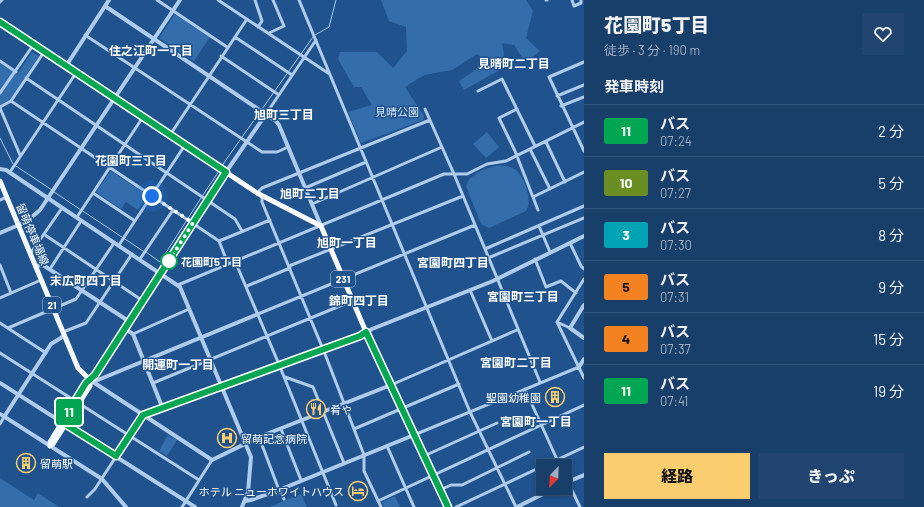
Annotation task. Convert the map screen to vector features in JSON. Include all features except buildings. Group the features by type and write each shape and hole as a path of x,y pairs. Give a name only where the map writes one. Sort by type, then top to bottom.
{"highway":[{"path":"0,22 260,194 321,226"},
{"name":"231","path":"321,226 366,332 448,507"}],"main road":[{"name":"留萌停車場線","path":"0,181 78,368 91,381"},
{"path":"50,446 50,442 91,381"}],"street":[{"path":"66,66 109,0"},
{"path":"157,0 227,47"},
{"path":"0,233 35,216 180,0"},
{"path":"218,0 328,72"},
{"path":"255,0 262,21 258,27"},
{"path":"269,34 284,26 273,0"},
{"path":"299,0 372,179 450,360 470,412 505,484 517,507 541,495"},
{"path":"572,0 574,6 581,3 581,0"},
{"path":"105,6 266,114 280,125 321,226"},
{"path":"170,135 246,19"},
{"path":"85,35 135,67 246,143 266,153 278,152 288,147"},
{"path":"235,37 292,75"},
{"path":"91,381 226,172 316,40"},
{"path":"0,93 34,44"},
{"path":"20,155 0,108 11,101 44,51"},
{"path":"222,56 279,95"},
{"path":"0,61 16,72"},
{"path":"584,62 549,77 561,106 584,150"},
{"path":"10,172 76,73"},
{"path":"26,78 235,219 242,231"},
{"path":"478,91 502,79 535,146"},
{"path":"557,96 584,85"},
{"path":"561,106 584,97"},
{"path":"11,101 219,241 228,264"},
{"path":"425,109 454,174 517,330 540,382"},
{"path":"517,109 499,118 538,210"},
{"path":"77,217 143,118"},
{"path":"381,507 364,471 364,455 345,403 260,194 262,188 360,147 430,120"},
{"path":"178,285 444,174 467,174 487,164 516,156 584,122"},
{"path":"546,142 565,182"},
{"path":"119,245 185,145"},
{"path":"312,204 442,147"},
{"path":"530,149 550,189"},
{"path":"305,188 366,162"},
{"path":"0,169 10,172 178,285 251,457 250,478 245,501 242,507"},
{"path":"533,197 584,172"},
{"path":"93,193 135,221"},
{"path":"247,286 392,224 463,196"},
{"path":"0,200 6,197"},
{"path":"485,249 584,206"},
{"path":"30,254 45,235 62,208"},
{"path":"140,259 173,210"},
{"path":"488,258 584,218"},
{"path":"219,241 270,220"},
{"path":"50,269 81,221"},
{"path":"91,381 145,362 475,225"},
{"path":"539,226 550,252"},
{"path":"45,235 144,301"},
{"path":"87,497 95,489 143,415 163,409 360,336 366,332 497,278 584,236"},
{"path":"8,328 76,300 114,243"},
{"path":"570,243 581,266 584,269"},
{"path":"0,424 54,341 86,323 132,254"},
{"path":"535,259 546,287 561,281 576,293"},
{"path":"235,261 247,286 336,505"},
{"path":"0,265 1,271 11,293"},
{"path":"35,266 43,265 50,269 130,322"},
{"path":"557,322 584,279"},
{"path":"0,298 42,280"},
{"path":"470,290 492,341"},
{"path":"153,383 352,301"},
{"path":"570,328 584,305"},
{"path":"133,334 189,309"},
{"path":"557,322 570,328 584,338"},
{"path":"557,322 584,378"},
{"path":"0,323 46,353"},
{"path":"125,328 133,334 163,409"},
{"path":"182,507 212,460 259,438 450,360 517,330"},
{"path":"0,353 199,480"},
{"path":"245,501 323,472 579,367 584,359"},
{"path":"284,376 313,387 344,463"},
{"path":"91,381 212,460"},
{"path":"0,383 195,507"},
{"path":"354,429 459,384"},
{"path":"525,389 557,459"},
{"path":"378,501 584,405"},
{"path":"0,414 102,478 126,507"},
{"path":"423,456 497,424"},
{"path":"281,429 301,480"},
{"path":"259,438 278,490 284,499"},
{"path":"387,446 414,507"},
{"path":"559,459 584,447"},
{"path":"440,490 451,485 462,485 529,452"},
{"path":"456,507 536,469"},
{"path":"572,480 584,474"},
{"path":"572,493 580,507"}],"green space":[{"name":"見晴公園","path":"381,0 526,0 533,11 526,38 540,51 525,62 514,45 502,43 504,54 503,68 464,90 459,81 487,62 477,54 452,70 424,75 405,87 424,116 423,120 361,143 348,112 372,105 361,87 354,87 338,59 340,52 377,52 393,68 407,51 406,27 389,21"},
{"path":"175,14 210,37 194,61 159,38"},
{"path":"32,52 39,56 11,99 0,105 0,63 17,75"},
{"path":"487,132 499,147 486,158 473,144"},
{"path":"499,165 508,166 517,171 523,179 529,202 526,211 489,228 481,224 466,186 468,181 475,174"},
{"path":"111,171 147,195 138,210 126,202 121,209 96,192"},
{"path":"168,435 177,440 167,456 159,451"},
{"path":"0,478 34,500 38,493 59,507 0,507"},
{"path":"301,494 307,507 269,507"},
{"path":"395,496 400,507 384,507 382,502"}],"waterway":[{"path":"315,35 329,27 336,0"},
{"path":"262,109 313,37"},
{"path":"242,137 260,112"},
{"path":"0,138 13,164"},
{"path":"221,167 240,140"},
{"path":"16,166 52,190"},
{"path":"203,195 219,171"},
{"path":"54,192 143,251"},
{"path":"146,252 160,262 201,198"}],"bus line":[{"name":"11","path":"0,22 226,172 95,375 86,383 62,422 116,456 143,415 280,366 360,336 366,332 448,507"}],"place":[{"name":"花園町5丁目","path":"169,261"},
{"name":"聖園幼稚園","path":"555,397"},
{"name":"肴や","path":"316,409"},
{"name":"留萌記念病院","path":"227,438"},
{"name":"留萌駅","path":"26,463"},
{"name":"ホテル ニューホワイトハウス","path":"358,491"}],"district":[{"name":"住之江町一丁目","path":"151,50"},
{"name":"見晴町二丁目","path":"514,63"},
{"name":"旭町三丁目","path":"284,114"},
{"name":"花園町三丁目","path":"131,160"},
{"name":"旭町二丁目","path":"310,193"},
{"name":"旭町一丁目","path":"347,242"},
{"name":"宮園町四丁目","path":"453,262"},
{"name":"末広町四丁目","path":"86,280"},
{"name":"宮園町三丁目","path":"523,296"},
{"name":"錦町四丁目","path":"359,300"},
{"name":"宮園町二丁目","path":"516,362"},
{"name":"開運町一丁目","path":"178,364"},
{"name":"宮園町一丁目","path":"536,421"}],"route":[{"path":"152,196 193,223 169,261"}]}
